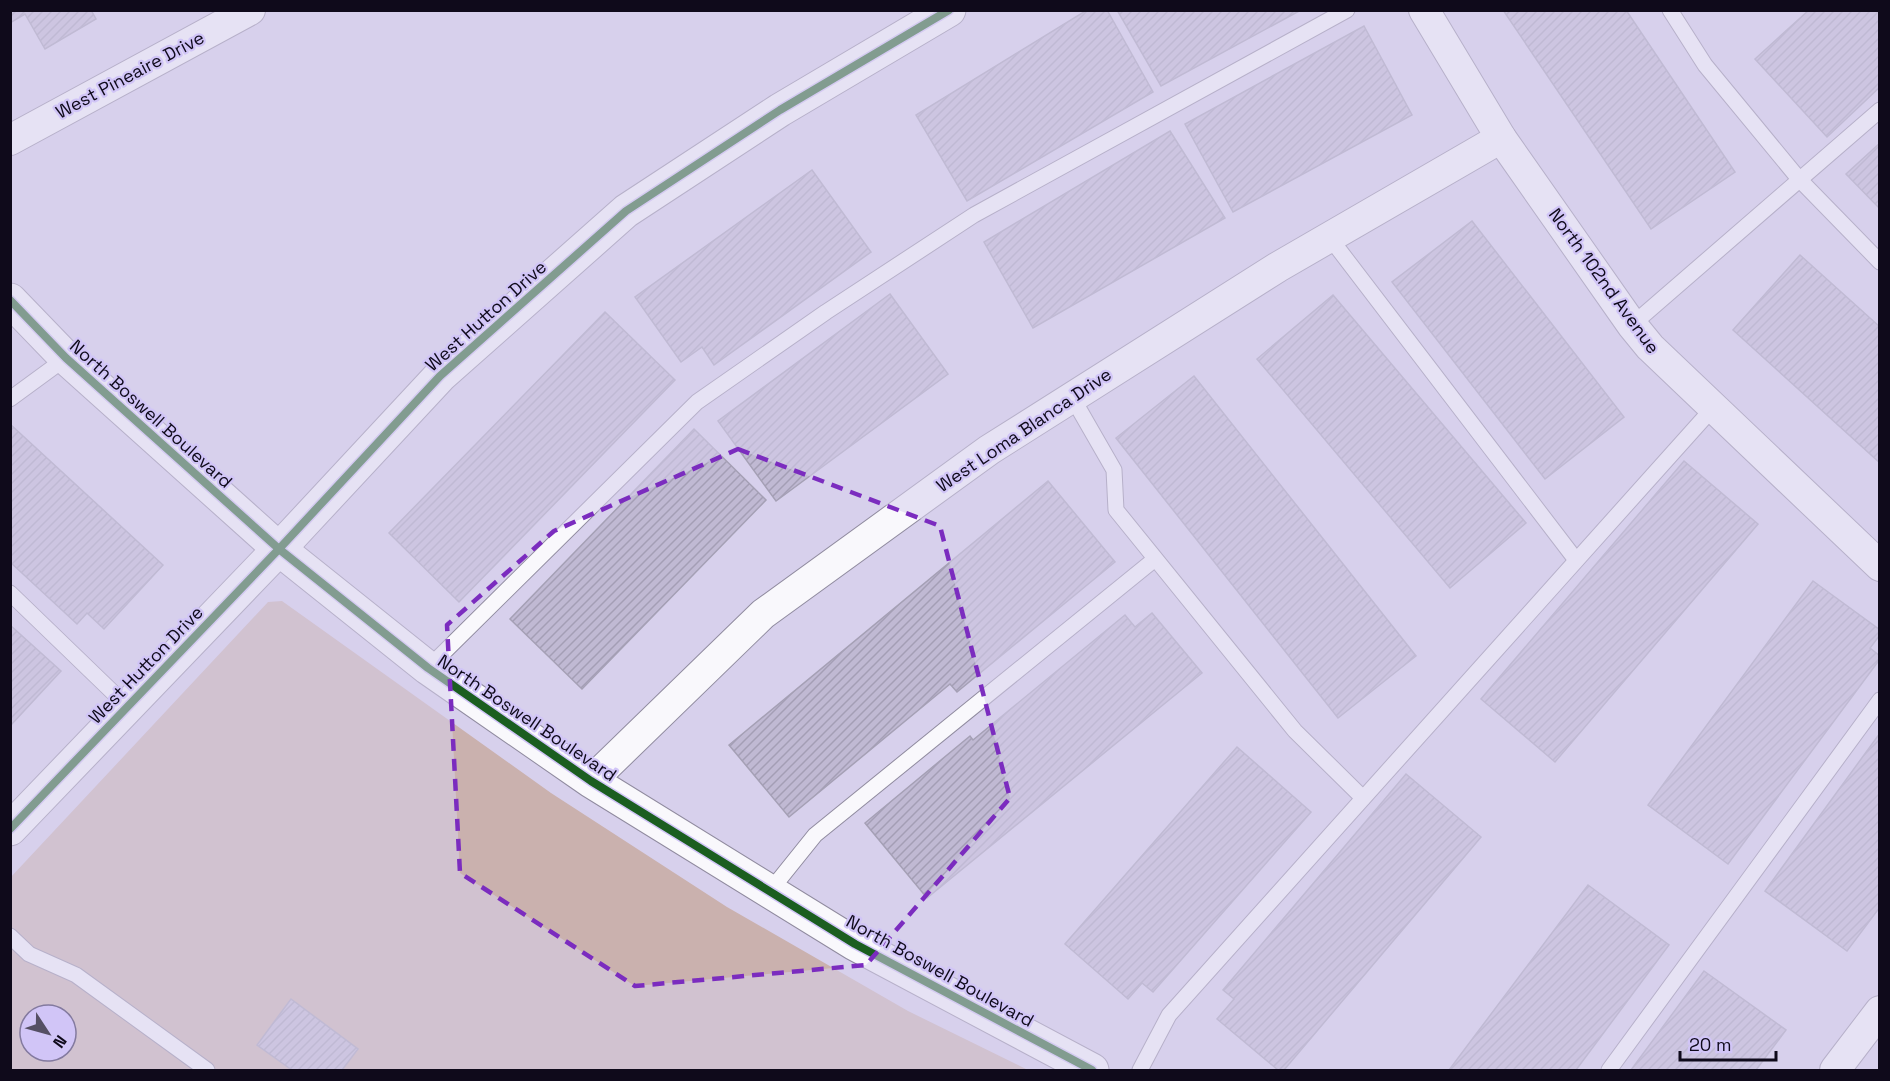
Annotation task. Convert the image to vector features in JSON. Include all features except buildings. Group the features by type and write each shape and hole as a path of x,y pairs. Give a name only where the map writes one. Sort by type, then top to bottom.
{"street":[{"name":"West Pineaire Drive","path":"10,140 250,10"},
{"name":"West Hutton Drive","path":"10,829 279,549 440,376 626,212 780,110 948,10"},
{"name":"North 102nd Avenue","path":"1424,10 1502,138 1650,347 1880,566"},
{"name":"West Loma Blanca Drive","path":"591,781 763,614 989,450 1278,267 1502,138"},
{"name":"North Boswell Boulevard","path":"10,300 66,358 279,549 428,668 591,781 855,944 1092,1071"},
{"path":"1835,1071 1877,1019"}],"lane":[{"path":"428,668 696,402 826,312 974,215 1347,10"},
{"path":"1670,10 1705,65 1800,179 1880,262"},
{"path":"1632,324 1880,110"},
{"path":"1330,238 1576,560"},
{"path":"10,399 66,358"},
{"path":"1072,397 1114,470 1116,510 1295,731 1363,798"},
{"path":"1140,1071 1169,1015 1713,408"},
{"path":"770,891 815,835 1155,559"},
{"path":"10,593 127,706"},
{"path":"1609,1071 1880,700"},
{"path":"10,936 29,954 76,975 207,1071"}],"highlighted area":[{"path":"738,449 940,526 1010,798 866,965 635,986 460,873 447,625 554,531"}],"shaded area":[{"path":"282,601 551,793 727,907 908,1011 1028,1070 11,1070 10,878 268,602"}],"cycle path":[{"path":"10,829 279,549 440,376 626,211 780,110 949,10"},
{"path":"10,300 66,358 279,549 428,668 591,781 855,944 1092,1070"}]}
